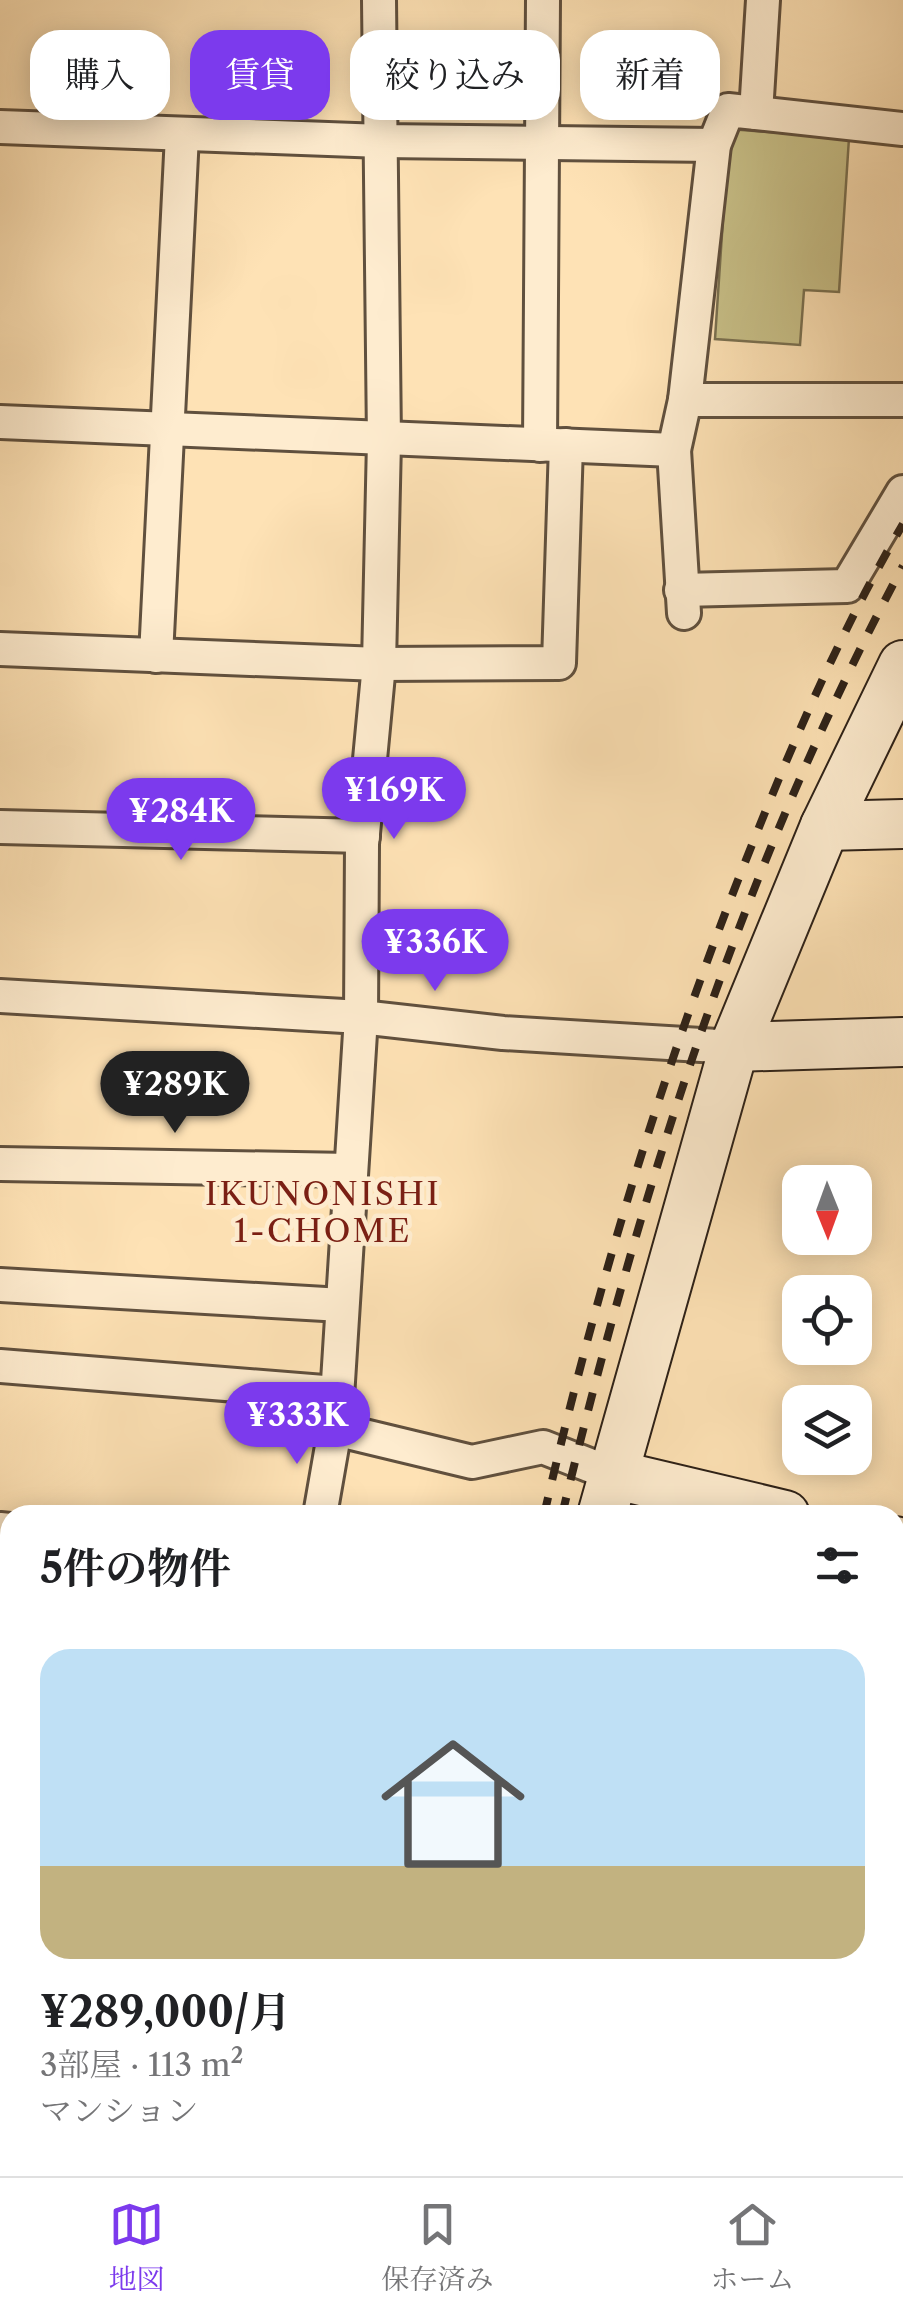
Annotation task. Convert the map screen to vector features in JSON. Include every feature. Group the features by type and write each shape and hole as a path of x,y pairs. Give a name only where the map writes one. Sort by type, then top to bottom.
{"street":[{"path":"322,1505 335,1429 361,1017 363,836 379,664 384,441 379,0"},
{"path":"0,649 379,664 559,662 541,145 542,0"},
{"path":"756,113 763,0"},
{"path":"903,129 728,110 714,145 686,400 674,450 682,602 847,586 903,492"},
{"path":"0,126 182,136 714,145"},
{"path":"156,656 182,136"},
{"path":"686,400 903,400"},
{"path":"0,422 384,441 674,450"},
{"path":"607,1494 734,1046 825,826 903,665"},
{"path":"825,826 903,824"},
{"path":"0,828 363,836"},
{"path":"0,996 361,1017 503,1033 734,1046 903,1042"},
{"path":"0,1164 350,1170"},
{"path":"0,1285 342,1305"},
{"path":"0,1366 336,1393"},
{"path":"335,1429 472,1462 543,1447 607,1494 700,1505"}],"shaded area":[{"path":"729,129 849,138 839,292 804,290 800,345 715,339"}],"railway":[{"path":"546,1505 629,1194 708,958 814,699 903,524"},
{"path":"565,1505 626,1271 702,1030 793,794 903,566"}],"district":[{"name":"IKUNONISHI 1-CHOME","path":"323,1212"}]}
